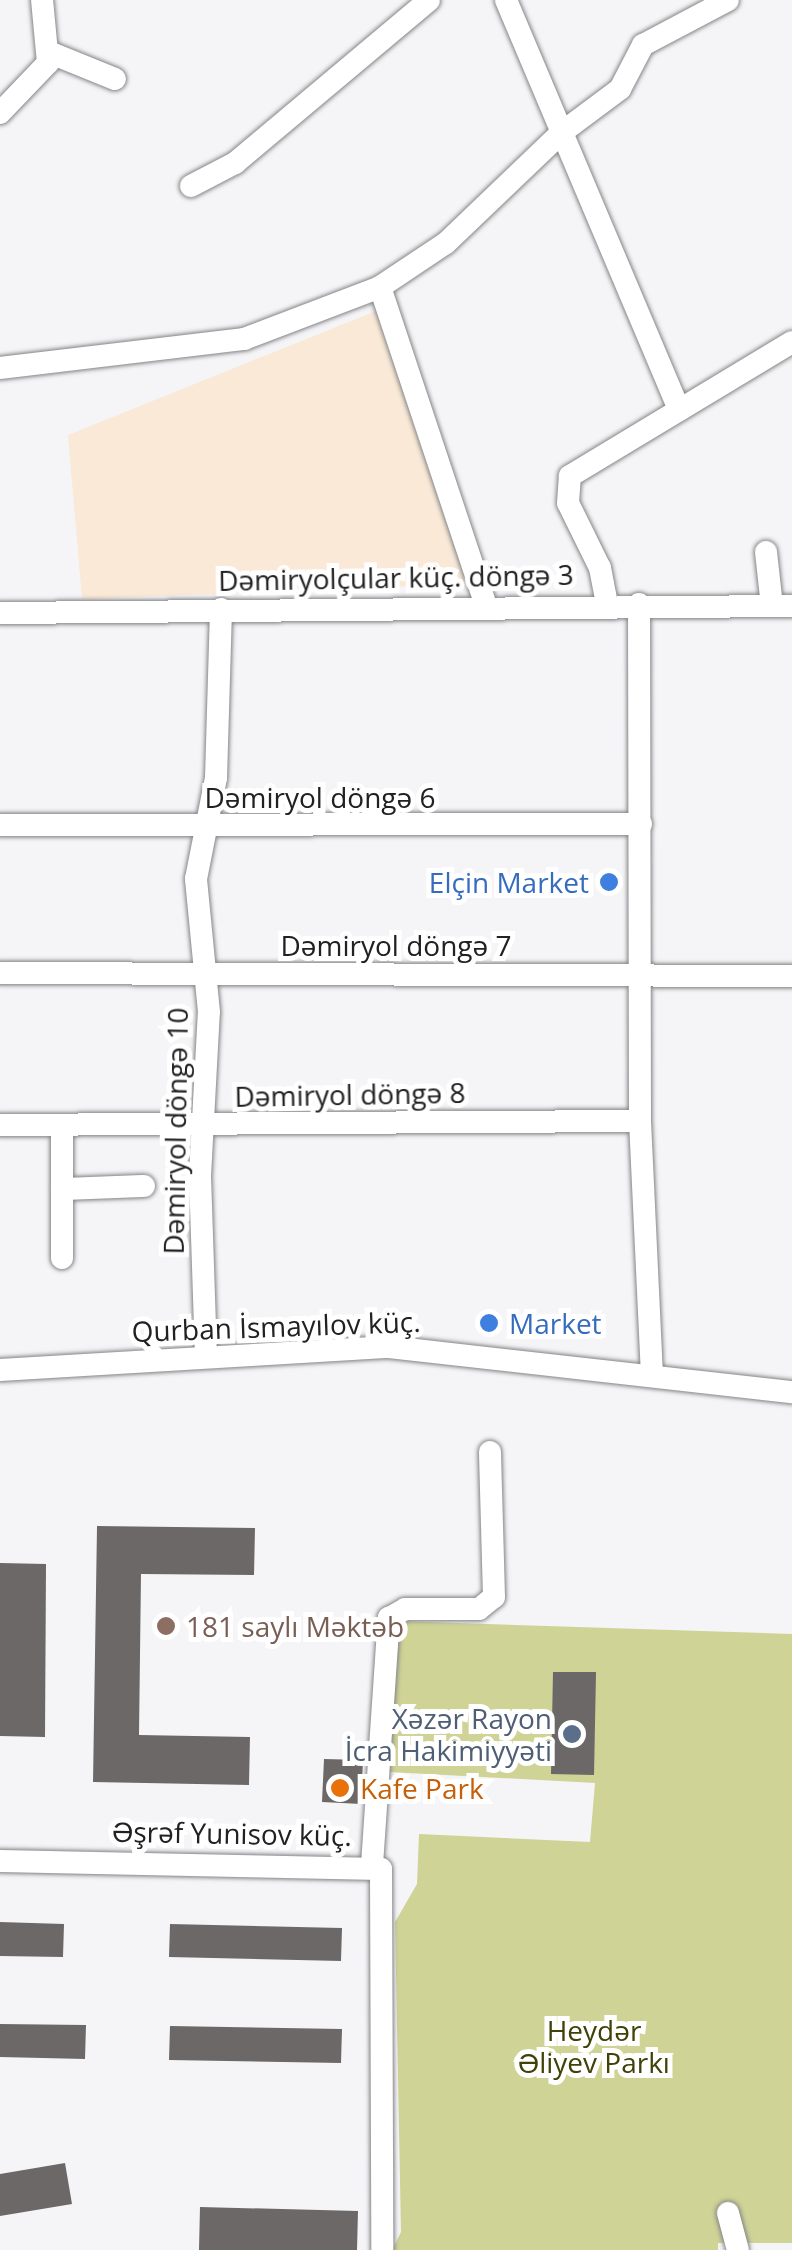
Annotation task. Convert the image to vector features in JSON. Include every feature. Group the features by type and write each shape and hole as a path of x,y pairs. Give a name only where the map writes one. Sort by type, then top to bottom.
{"street":[{"path":"42,0 52,53"},
{"path":"191,186 235,162 428,0"},
{"path":"506,0 678,410"},
{"path":"0,368 244,339 380,286 446,244 562,133 628,82 643,45 728,0"},
{"path":"52,53 115,79"},
{"path":"0,113 52,53"},
{"path":"380,286 485,603"},
{"path":"607,604 565,489 581,464 792,342"},
{"path":"766,552 782,606"},
{"name":"Dəmiryolçular küç. döngə 3","path":"0,612 485,603 782,606"},
{"path":"639,604 640,1120 652,1373"},
{"name":"Dəmiryol döngə 10","path":"206,1357 204,976 196,879 217,764 222,609"},
{"name":"Dəmiryol döngə 6","path":"0,825 204,828 641,824"},
{"name":"Dəmiryol döngə 7","path":"0,973 792,976"},
{"name":"Dəmiryol döngə 8","path":"0,1125 640,1120"},
{"path":"62,1126 62,1258"},
{"path":"62,1189 144,1186"},
{"name":"Qurban İsmayılov küç.","path":"0,1370 389,1347 652,1373 792,1392"},
{"path":"372,1866 388,1618 405,1609 479,1608 494,1597 490,1452"},
{"name":"Əşrəf Yunisov küç.","path":"0,1861 372,1866 386,1890 382,2250"},
{"path":"728,2212 738,2250"}],"shaded area":[{"path":"376,311 467,584 82,599 68,435"}],"green space":[{"name":"Heydər Əliyev Parkı","path":"398,1621 792,1634 792,2243 718,2243 718,2250 392,2250 401,2232 395,1922 417,1884 419,1834 590,1842 595,1783 389,1772"}],"building":[{"path":"97,1526 255,1528 254,1575 141,1574 139,1735 250,1737 249,1785 93,1782"},
{"path":"0,1563 46,1564 45,1737 0,1736"},
{"path":"553,1672 596,1672 594,1775 551,1774"},
{"path":"324,1759 363,1760 361,1804 322,1802"},
{"path":"0,1922 64,1924 63,1957 0,1956"},
{"path":"170,1924 342,1928 341,1961 169,1957"},
{"path":"0,2024 86,2025 85,2059 0,2057"},
{"path":"170,2026 342,2029 341,2063 169,2060"},
{"path":"65,2163 72,2204 0,2216 0,2174"},
{"path":"200,2207 358,2211 357,2250 199,2250"}],"place":[{"name":"Elçin Market","path":"609,882"},
{"name":"Market","path":"489,1323"},
{"name":"181 saylı Məktəb","path":"166,1626"},
{"name":"Xəzər Rayon İcra Hakimiyyəti","path":"572,1734"},
{"name":"Kafe Park","path":"340,1788"}]}
